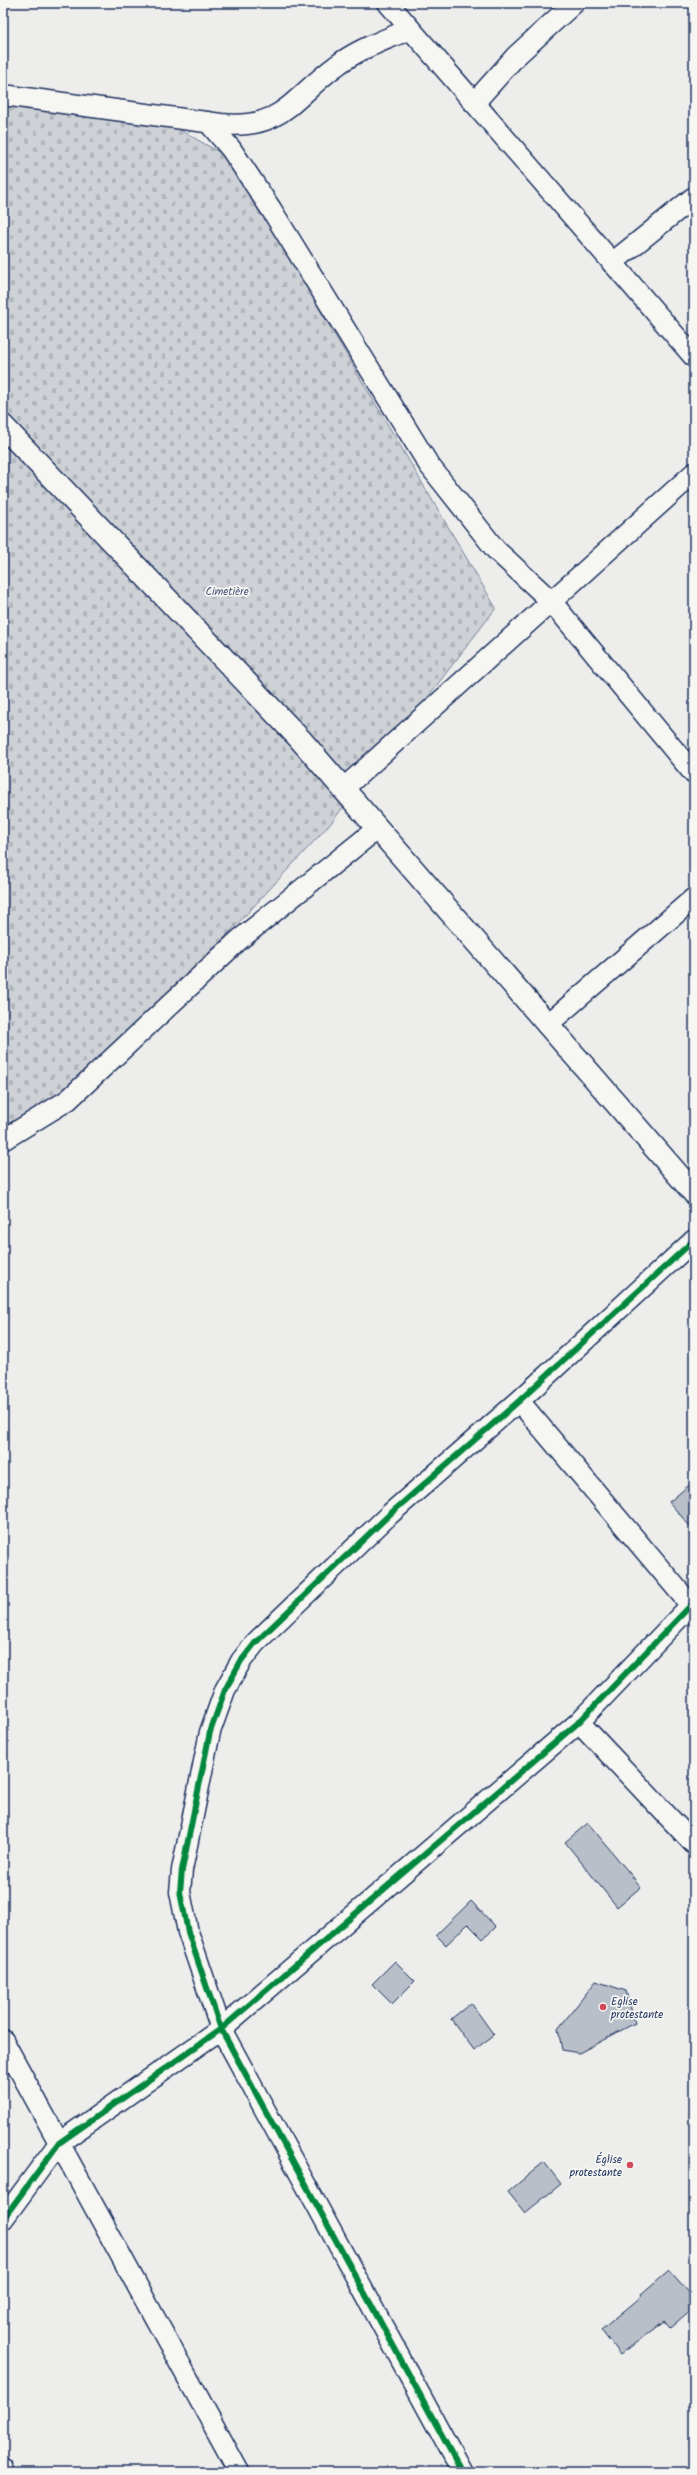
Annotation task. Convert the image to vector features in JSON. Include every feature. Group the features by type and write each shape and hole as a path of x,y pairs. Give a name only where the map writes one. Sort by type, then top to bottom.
{"main road":[{"path":"3,426 300,739 694,1193"}],"street":[{"path":"388,3 694,357"},
{"path":"474,103 521,51 574,3"},
{"path":"3,95 234,125 268,120 294,104 344,60 410,28"},
{"path":"208,122 231,149 271,210 429,465 496,550 551,601 694,774"},
{"path":"612,263 694,197"},
{"path":"343,789 694,473"},
{"path":"3,1140 68,1100 239,940 378,828"},
{"path":"547,1025 694,898"},
{"path":"462,2472 221,2029 188,1932 180,1892 195,1800 210,1732 225,1690 241,1661 274,1623 390,1514 519,1401 694,1240"},
{"path":"3,2219 59,2143 221,2029 579,1722 693,1605 519,1401"},
{"path":"579,1722 694,1844"},
{"path":"4,2043 240,2472"},
{"path":"3,2468 5,2472"}],"green space":[{"name":"Cimetière","path":"3,99 147,111 231,159 496,608 331,823 113,1058 3,1142"}],"building":[{"path":"694,1481 694,1531 669,1502"},
{"path":"588,1823 641,1887 617,1907 565,1842"},
{"path":"471,1901 496,1927 483,1939 468,1924 446,1945 436,1935"},
{"path":"395,1961 415,1981 392,2004 372,1984"},
{"name":"Eglise protestante","path":"596,1981 626,1991 635,2023 579,2053 562,2050 558,2029"},
{"path":"471,2003 494,2035 474,2050 451,2019"},
{"path":"544,2162 561,2184 525,2213 508,2192"},
{"path":"669,2270 694,2298 694,2307 670,2328 664,2321 620,2355 601,2330 642,2296 641,2294"}],"cycle path":[{"path":"462,2472 221,2029 188,1932 180,1892 182,1870 210,1732 225,1690 241,1661 255,1643 390,1514 519,1401 694,1240"},
{"path":"3,2219 59,2143 221,2029 579,1722 694,1602"}],"place":[{"name":"Eglise protestante","path":"603,2007"},
{"name":"Église protestante","path":"630,2165"}]}
